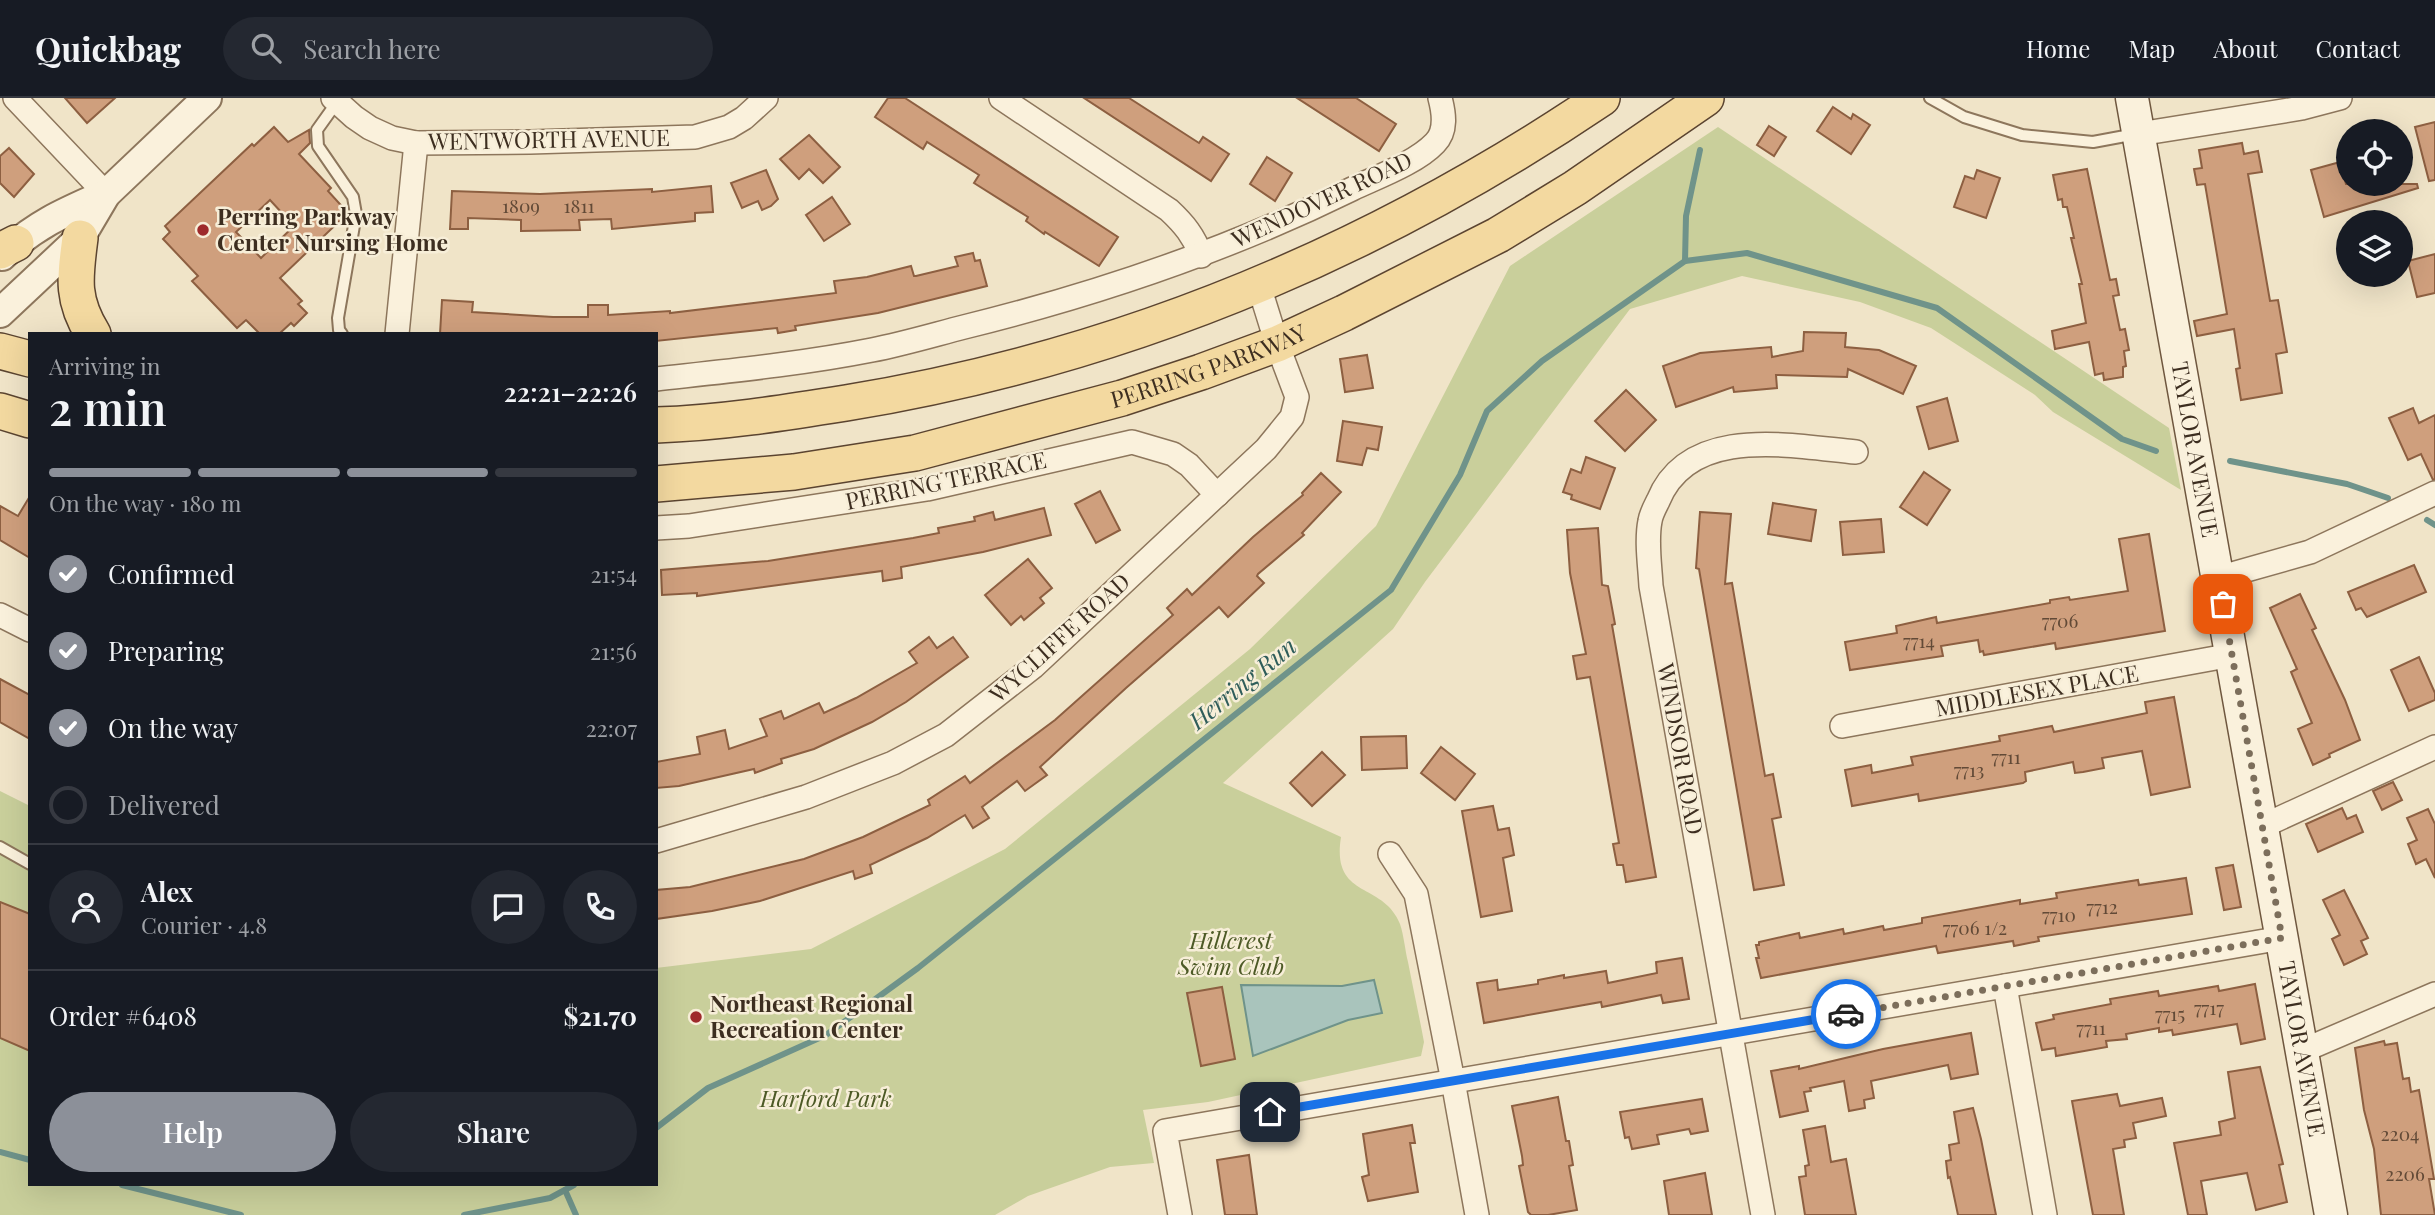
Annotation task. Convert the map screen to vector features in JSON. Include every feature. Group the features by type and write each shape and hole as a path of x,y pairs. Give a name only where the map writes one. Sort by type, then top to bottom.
{"main road":[{"path":"658,425 776,415 897,395 999,372 1182,317 1259,286 1385,228 1470,182 1602,98"},
{"name":"PERRING PARKWAY","path":"658,484 794,472 915,453 1017,428 1201,372 1277,344 1394,289 1498,235 1575,188 1706,98"},
{"name":"TAYLOR AVENUE","path":"2133,98 2331,1215"},
{"path":"80,238 75,295 82,317 92,332"},
{"path":"0,351 28,358"},
{"path":"0,411 28,419"}],"street":[{"path":"15,98 106,194"},
{"path":"0,313 80,238 106,194 207,98"},
{"name":"WENTWORTH AVENUE","path":"335,100 370,128 392,138 416,143 695,137 729,127 744,118 766,98"},
{"path":"658,379 872,350 1055,304 1201,256 1195,239 1169,210 1001,98"},
{"name":"WENDOVER ROAD","path":"1201,256 1273,227 1408,162 1435,144 1440,137 1444,123 1440,98"},
{"path":"2139,134 2302,108 2340,98"},
{"path":"397,332 416,143"},
{"path":"5,250 52,217 106,194"},
{"name":"WYCLIFFE ROAD","path":"658,840 806,797 893,764 946,735 1033,667 1266,449 1292,417 1297,397 1259,286"},
{"name":"PERRING TERRACE","path":"658,528 689,526 927,489 1132,442 1173,454 1189,465 1216,495"},
{"name":"WINDSOR ROAD","path":"1763,1215 1651,586 1650,521 1664,485 1688,462 1724,447 1772,444 1856,452"},
{"path":"2218,578 2311,552 2435,493"},
{"path":"0,615 28,629"},
{"name":"MIDDLESEX PLACE","path":"1842,726 2232,655"},
{"path":"2263,826 2435,747"},
{"path":"1390,853 1416,894 1477,1215"},
{"path":"1180,1215 1165,1131 2282,938"},
{"path":"2005,986 2045,1215"},
{"path":"2302,1051 2435,994"}],"lane":[{"path":"1930,98 1964,117 2022,135 2093,142 2139,134"},
{"path":"335,100 317,130 318,146 353,197 356,214 338,318 340,332"},
{"path":"0,848 28,863"}],"green space":[{"path":"1718,127 2169,428 2181,490 2053,412 2035,395 1931,328 1860,302 1742,276 1630,309 1425,582 1393,629 1223,783 1341,837 1340,857 1344,871 1351,881 1392,910 1400,924 1424,1042 1421,1056 1208,1102 1143,1110 1154,1163 1110,1167 1028,1196 995,1215 0,1215 0,791 28,805 28,1186 658,1186 658,968 811,949 1005,849 1250,649 1376,526 1510,266"}],"water":[{"path":"1374,980 1382,1013 1348,1020 1253,1056 1241,985 1342,986"}],"building":[{"path":"65,98 115,98 87,123"},
{"path":"888,98 905,98 1118,237 1099,266 1045,232 1044,234 1026,221 1028,217 974,183 979,175 927,142 923,149 875,117"},
{"path":"1084,98 1129,98 1199,143 1203,137 1229,154 1211,181"},
{"path":"1297,98 1356,98 1396,124 1379,151"},
{"path":"1833,107 1851,119 1853,114 1870,125 1851,154 1817,131"},
{"path":"2435,122 2435,180 2429,181 2415,127"},
{"path":"1769,126 1786,137 1774,156 1757,145"},
{"name":"Perring Parkway Center Nursing Home","path":"274,127 288,142 309,130 310,143 299,154 331,188 328,191 348,213 280,278 302,301 298,304 307,313 294,326 291,323 281,332 258,332 246,320 237,328 192,281 198,276 163,239 170,232 165,226 252,144 254,146","holes":["270,200 294,226 261,258 236,232"]},
{"path":"809,135 840,167 823,183 809,169 799,179 780,159"},
{"path":"2242,143 2244,154 2258,151 2262,172 2248,174 2270,301 2278,300 2287,352 2276,354 2282,393 2241,400 2236,369 2240,368 2234,329 2197,336 2194,321 2227,314 2205,184 2197,185 2194,169 2202,168 2199,150"},
{"path":"9,148 34,174 14,197 0,183 0,156"},
{"path":"1267,157 1292,173 1275,201 1250,184"},
{"path":"2336,163 2336,196 2392,196 2347,210 2336,210 2336,213 2324,217 2311,170"},
{"path":"2087,169 2110,280 2116,279 2119,295 2113,296 2120,330 2125,329 2129,350 2124,351 2126,366 2123,367 2123,377 2104,380 2103,373 2095,375 2089,342 2055,349 2052,331 2086,323 2079,284 2082,284 2071,238 2074,238 2067,207 2063,207 2062,199 2058,200 2053,175"},
{"path":"766,170 778,199 762,210 758,201 742,208 731,183"},
{"path":"1977,170 2000,178 1986,218 1954,207 1965,176 1974,179"},
{"path":"711,186 713,212 695,213 695,221 612,229 611,219 579,220 580,230 521,231 521,220 468,218 468,229 450,229 452,191 540,194 652,189 652,192"},
{"path":"832,197 850,224 824,241 806,215"},
{"path":"973,253 975,261 980,260 987,286 878,313 795,326 796,330 778,333 777,328 658,341 658,332 440,332 442,300 473,302 472,312 553,317 588,317 588,305 608,305 608,315 670,313 836,293 834,281 867,277 911,266 916,276 958,266 955,257"},
{"path":"2435,254 2435,293 2417,297 2413,281 2413,260"},
{"path":"1804,332 1846,333 1845,347 1879,350 1916,366 1903,394 1848,369 1847,377 1776,375 1777,388 1734,392 1733,387 1676,407 1663,366 1700,353 1771,347 1772,357 1803,351"},
{"path":"1367,355 1373,388 1345,392 1340,359"},
{"path":"1626,390 1656,420 1625,451 1595,421"},
{"path":"1947,398 1958,441 1929,449 1917,407"},
{"path":"2413,408 2419,423 2435,415 2433,480 2421,454 2408,460 2389,418"},
{"path":"1343,421 1382,427 1378,450 1367,448 1362,465 1337,461"},
{"path":"1586,457 1615,468 1600,509 1571,499 1572,495 1563,492 1571,469 1581,473"},
{"path":"1924,472 1950,490 1927,525 1900,507"},
{"path":"1321,473 1341,492 1302,533 1304,535 1258,574 1264,583 1228,617 1219,607 1040,767 1047,775 1025,791 1017,781 982,807 989,818 973,828 965,815 927,838 870,865 872,873 855,879 853,871 760,901 658,919 658,890 690,887 804,859 863,837 930,805 928,800 965,776 970,783 1055,720 1173,615 1167,608 1187,589 1192,595 1253,537 1303,495"},
{"path":"1100,491 1120,530 1096,543 1075,504"},
{"path":"28,499 28,557 0,540 0,506 18,516"},
{"path":"1773,503 1816,510 1811,541 1768,534"},
{"path":"1044,508 1051,535 983,552 901,567 902,578 883,581 882,571 697,596 697,593 662,595 661,570 768,561 913,538 939,533 938,528 975,521 974,517 993,512 995,520"},
{"path":"1700,512 1731,514 1725,584 1732,583 1765,776 1773,774 1781,817 1772,819 1784,885 1754,890 1699,569 1696,568"},
{"path":"1881,519 1884,552 1843,555 1840,522"},
{"path":"1598,528 1602,585 1608,586 1615,624 1612,625 1656,877 1626,882 1623,865 1617,865 1613,844 1619,843 1590,677 1577,679 1573,656 1586,654 1570,573 1567,530"},
{"path":"2149,534 2165,631 2056,649 2055,643 1984,655 1983,651 1980,652 1978,640 1941,646 1943,656 1850,670 1845,642 1897,633 1896,626 1936,617 1937,623 2050,603 2050,600 2069,597 2070,600 2128,591 2119,539"},
{"path":"1028,559 1052,588 1040,598 1044,603 1024,620 1021,616 1011,625 985,595"},
{"path":"2414,565 2426,592 2367,617 2361,608 2356,610 2348,592"},
{"path":"2300,594 2316,628 2312,630 2345,700 2360,740 2329,754 2330,757 2313,765 2298,729 2312,723 2291,672 2297,669 2270,608"},
{"path":"929,637 937,648 953,637 968,657 906,702 872,722 814,749 781,759 782,763 755,773 754,769 679,786 658,788 658,762 700,754 697,737 725,730 729,749 767,736 760,719 781,711 784,719 819,703 824,713 917,663 909,652"},
{"path":"2419,657 2435,693 2435,700 2409,711 2391,670"},
{"path":"0,679 28,694 28,738 0,722"},
{"path":"2174,697 2190,787 2151,795 2142,751 2102,758 2104,768 2083,772 2075,773 2073,762 2025,772 2026,781 2023,783 1919,801 1918,794 1852,806 1845,770 1871,765 1872,773 1913,765 1911,757 2000,741 1999,736 2052,726 2054,732 2147,713 2145,702"},
{"path":"1406,736 1407,768 1362,770 1361,737"},
{"path":"1441,747 1475,774 1455,800 1421,773"},
{"path":"1322,752 1345,775 1312,806 1290,783"},
{"path":"2393,782 2402,800 2382,810 2373,791"},
{"path":"1493,806 1498,830 1509,828 1514,855 1503,858 1512,911 1481,917 1462,811"},
{"path":"2342,808 2347,819 2356,815 2363,832 2318,852 2306,824"},
{"path":"2428,809 2435,824 2435,878 2426,859 2416,864 2408,844 2417,840 2407,818"},
{"path":"2233,865 2241,907 2224,910 2216,868"},
{"path":"2186,878 2192,914 2038,937 2039,941 2014,946 2013,941 1938,953 1936,946 1761,978 1756,958 1759,958 1756,945 1759,945 1759,942 1799,933 1800,938 1843,929 1844,934 1883,926 1884,930 1922,923 1922,918 2020,900 2020,904 2057,898 2056,893 2138,880 2139,885"},
{"path":"2344,890 2368,938 2361,941 2367,954 2344,965 2332,939 2340,935 2323,900"},
{"path":"0,902 28,913 28,1050 0,1038"},
{"path":"1682,958 1689,999 1663,1003 1661,995 1602,1007 1601,1002 1484,1023 1477,983 1497,980 1498,990 1538,984 1538,980 1564,975 1564,978 1606,971 1608,983 1657,973 1656,962"},
{"path":"2255,984 2265,1039 2241,1044 2237,1024 2173,1035 2172,1030 2159,1032 2159,1028 2126,1034 2127,1039 2106,1041 2107,1047 2056,1056 2055,1048 2042,1050 2036,1023 2054,1019 2053,1015 2111,1004 2110,999 2158,991 2159,996 2218,986 2219,991"},
{"path":"1222,987 1235,1059 1201,1066 1187,993"},
{"path":"1971,1033 1978,1074 1951,1079 1948,1065 1871,1081 1874,1098 1864,1100 1865,1108 1849,1111 1844,1081 1810,1088 1811,1091 1804,1092 1808,1111 1780,1117 1771,1071 1799,1066 1799,1069 1883,1049"},
{"path":"2384,1041 2385,1045 2397,1043 2403,1079 2409,1078 2411,1092 2419,1090 2434,1179 2429,1179 2435,1215 2381,1215 2374,1149 2364,1110 2355,1048"},
{"path":"2260,1067 2283,1164 2279,1165 2287,1202 2256,1210 2247,1173 2201,1181 2207,1215 2188,1215 2174,1143 2221,1135 2219,1122 2235,1118 2228,1072"},
{"path":"2117,1094 2120,1106 2162,1098 2166,1116 2133,1123 2136,1138 2124,1140 2125,1147 2113,1149 2124,1215 2093,1215 2072,1101"},
{"path":"1558,1097 1566,1141 1569,1141 1573,1165 1569,1166 1577,1210 1531,1215 1528,1212 1519,1166 1523,1165 1522,1156 1512,1106"},
{"path":"1702,1099 1708,1131 1691,1134 1689,1129 1657,1135 1659,1144 1632,1149 1629,1137 1625,1138 1620,1112"},
{"path":"1973,1108 1996,1215 1958,1215 1950,1177 1948,1178 1946,1161 1951,1160 1949,1145 1959,1143 1954,1112"},
{"path":"1412,1125 1415,1143 1410,1143 1418,1192 1368,1201 1362,1177 1369,1175 1363,1134"},
{"path":"1825,1126 1831,1162 1846,1159 1856,1215 1805,1215 1799,1177 1806,1176 1805,1166 1809,1165 1803,1130"},
{"path":"1249,1155 1257,1215 1225,1215 1217,1160"},
{"path":"1705,1173 1712,1215 1669,1215 1664,1181"}],"waterway":[{"name":"Herring Run","path":"1685,261 1686,216 1700,150"},
{"name":"Herring Run","path":"658,1126 708,1088 826,1035 918,968 1391,590 1460,475 1487,411 1542,361 1685,261 1747,253 1937,308 2122,439 2156,451"},
{"path":"2230,461 2347,484 2388,498"},
{"path":"2427,520 2435,525"},
{"name":"Herring Run","path":"0,1152 28,1159"},
{"name":"Herring Run","path":"126,1186 241,1215"},
{"name":"Herring Run","path":"464,1215 550,1198 572,1186"},
{"path":"565,1190 576,1215"}],"way so far":[{"path":"1846,1014 2282,938 2223,604"}],"place":[{"name":"Perring Parkway Center Nursing Home","path":"203,230"},
{"name":"Northeast Regional Recreation Center","path":"696,1017"}],"route":[{"path":"1270,1112 1846,1014"}],"park label":[{"name":"Hillcrest Swim Club","path":"1231,954"},
{"name":"Harford Park","path":"826,1099"}]}
